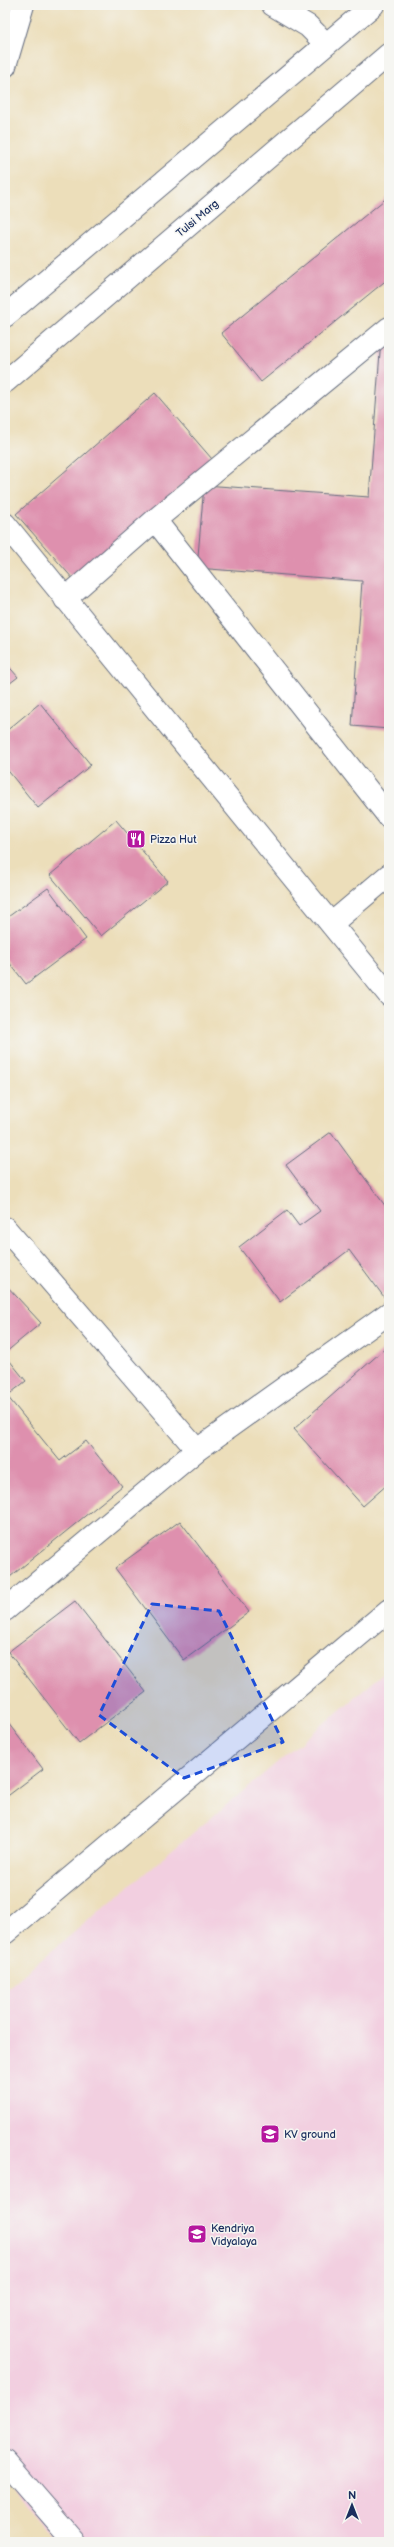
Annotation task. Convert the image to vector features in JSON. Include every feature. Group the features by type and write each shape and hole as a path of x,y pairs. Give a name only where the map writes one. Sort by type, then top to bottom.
{"street":[{"path":"5,66 23,5"},
{"path":"273,5 308,26 326,44"},
{"path":"5,316 373,5"},
{"name":"Tulsi Marg","path":"5,382 389,54"},
{"path":"65,599 155,520 389,328"},
{"path":"155,520 389,817"},
{"path":"5,524 389,995"},
{"path":"331,924 389,875"},
{"path":"5,1228 197,1450"},
{"path":"5,1610 197,1450 389,1313"},
{"path":"5,1933 389,1610"},
{"path":"5,2461 75,2542"}],"highlighted area":[{"path":"152,1604 219,1611 283,1742 184,1778 99,1715"}],"shaded area":[{"name":"Kendriya Vidyalaya","path":"389,1669 389,2542 60,2542 5,2477 5,1990"}],"building":[{"path":"389,196 389,278 261,382 221,333"},
{"path":"381,339 389,339 389,729 352,726 362,581 197,568 204,485 369,497"},
{"path":"155,393 212,459 74,580 16,514"},
{"path":"5,662 18,677 5,687"},
{"path":"40,703 91,765 38,808 5,767 5,732"},
{"path":"116,820 168,881 101,936 50,875"},
{"path":"48,888 86,939 26,984 5,957 5,919"},
{"path":"331,1132 389,1211 389,1294 384,1297 349,1250 280,1302 239,1247 287,1210 299,1226 320,1211 286,1165"},
{"path":"5,1284 41,1323 5,1353"},
{"path":"389,1345 389,1483 363,1506 294,1429"},
{"path":"5,1355 26,1381 7,1396 60,1461 86,1441 122,1486 5,1581"},
{"path":"180,1521 249,1612 184,1660 115,1568"},
{"path":"75,1601 146,1692 79,1743 8,1652"},
{"path":"5,1719 43,1769 5,1798"}],"place":[{"name":"Pizza Hut","path":"136,839"},
{"name":"KV ground","path":"270,2134"},
{"name":"Kendriya Vidyalaya","path":"197,2234"}]}
